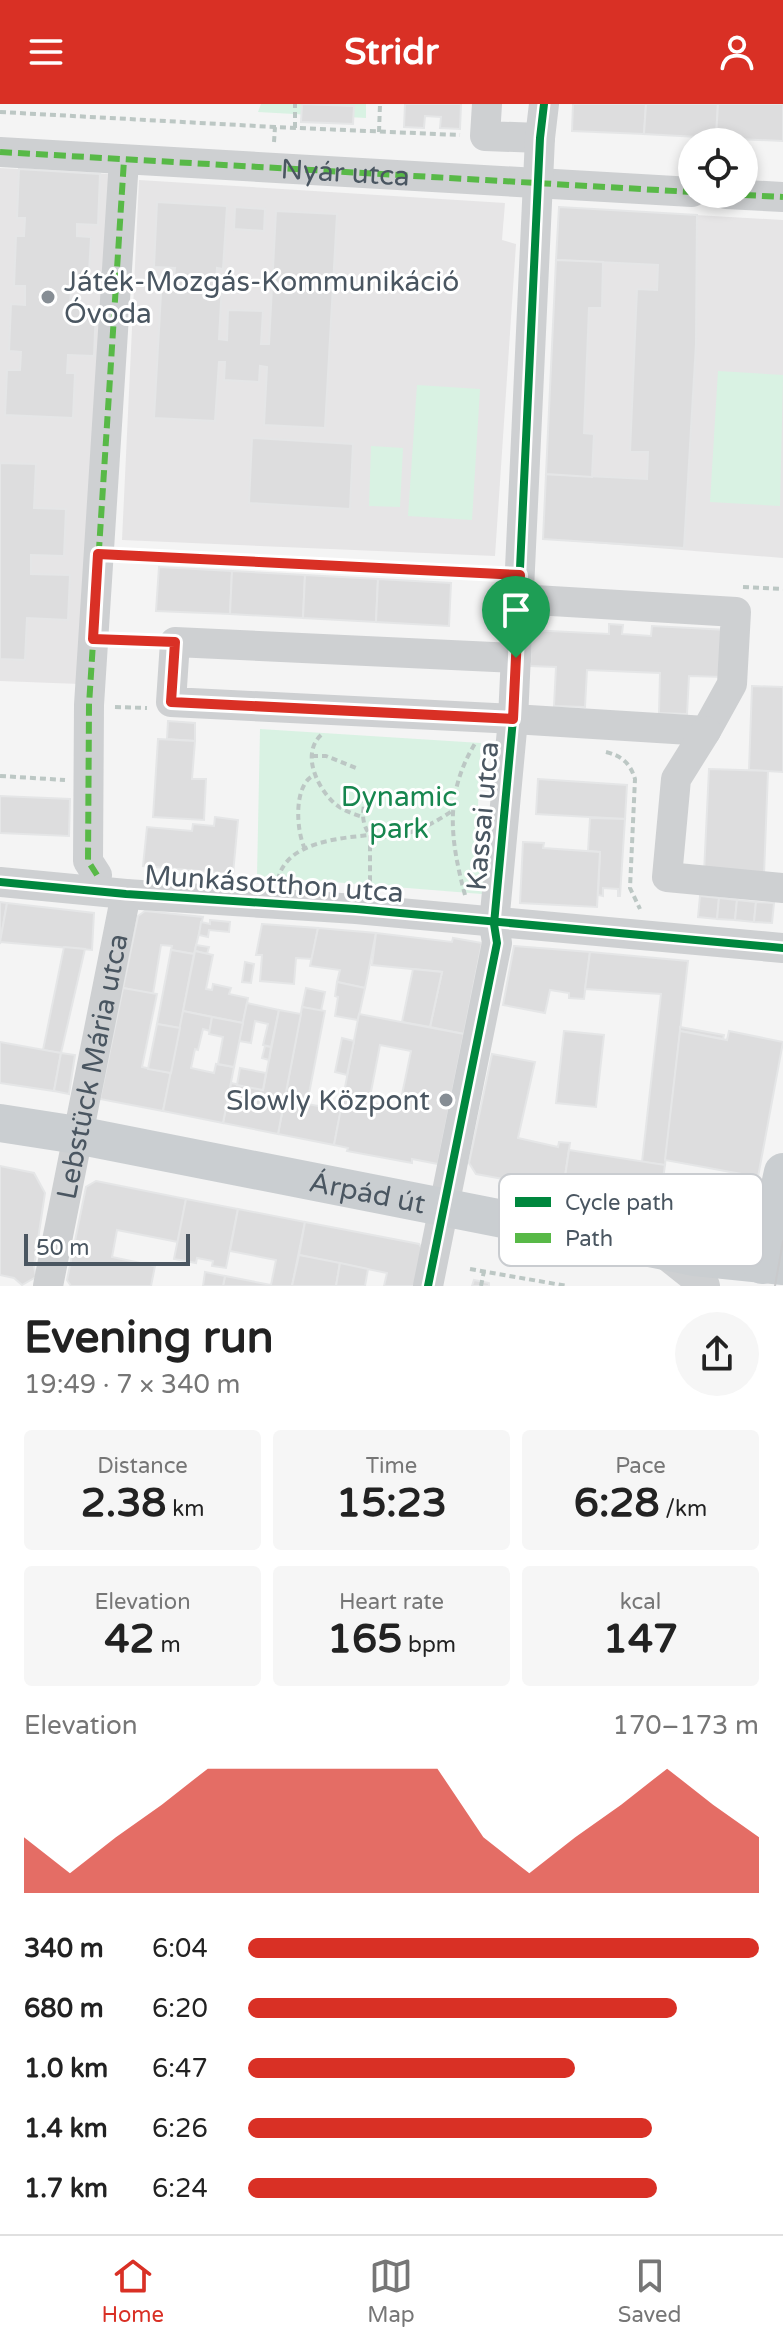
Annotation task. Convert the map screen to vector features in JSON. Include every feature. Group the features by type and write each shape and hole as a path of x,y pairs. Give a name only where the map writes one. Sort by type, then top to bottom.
{"main road":[{"name":"Árpád út","path":"0,1123 77,1135 499,1219"},
{"path":"768,1272 783,1172"},
{"name":"Árpád út","path":"740,1266 768,1272"}],"street":[{"path":"487,104 485,136 540,138"},
{"name":"Kassai utca","path":"428,1286 497,943 494,924 513,719 544,104"},
{"name":"Nyár utca","path":"0,152 678,191"},
{"path":"97,875 88,861 87,781 98,554 124,160"},
{"path":"758,196 783,197"},
{"path":"519,587 736,612 732,684 676,779 667,877 783,888"},
{"path":"516,658 175,642 171,702 706,731"},
{"name":"Munkásotthon utca","path":"0,882 126,894 356,909 783,948"},
{"name":"Lebstück Mária utca","path":"48,1286 126,894"},
{"path":"680,1266 705,1286"}],"path":[{"path":"295,104 295,128"},
{"path":"379,132 380,104"},
{"path":"0,112 485,136"},
{"path":"273,168 275,127"},
{"path":"98,554 519,587"},
{"path":"93,639 175,642"},
{"path":"324,731 315,740 312,756 315,775 334,803 363,817"},
{"path":"462,738 478,739 462,770 452,811 456,860 466,897"},
{"path":"602,751 619,756 631,767 635,779 630,888 641,910"},
{"path":"312,756 326,756 356,768"},
{"path":"305,849 300,839 302,787 308,778 315,775"},
{"path":"0,776 87,781"},
{"path":"366,797 363,817 364,828 370,835 371,878 368,889"},
{"path":"278,882 282,868 305,849 339,838 370,835 392,837 414,832 452,811"},
{"path":"470,1269 567,1286"},
{"path":"481,1286 484,1271"}],"shaded area":[{"path":"0,168 111,174 80,684 0,681"},
{"path":"139,180 505,203 502,240 516,244 495,556 122,540"},
{"path":"559,207 783,220 783,558 543,539"}],"green space":[{"path":"261,104 366,104 366,118 258,112"},
{"path":"718,371 783,375 780,506 710,502"},
{"path":"417,385 480,389 472,520 408,516"},
{"path":"371,446 403,448 400,507 369,506"},
{"name":"Dynamic park","path":"260,729 481,743 475,868 489,883 482,894 257,876"}],"building":[{"path":"302,104 354,106 353,124 301,122"},
{"path":"405,104 461,104 460,129 440,128 441,117 425,116 424,128 404,127"},
{"path":"573,104 646,104 644,134 572,131"},
{"path":"646,104 718,104 717,128 678,128 678,136 644,134"},
{"path":"718,104 783,104 783,141 758,140 758,128 717,128"},
{"name":"Játék-Mozgás-Kommunikáció Óvoda","path":"19,169 100,174 98,225 77,224 77,236 91,237 88,290 71,289 70,307 96,308 94,356 68,355 67,373 75,373 73,418 5,415 7,370 20,370 21,352 9,351 11,304 25,305 25,286 14,286 16,236 24,236 25,218 17,218"},
{"path":"157,202 227,206 223,269 217,268 216,284 222,284 219,339 227,340 228,310 263,311 261,344 269,344 276,211 337,214 325,428 264,425 267,367 260,366 259,382 224,380 225,362 219,362 215,421 154,418 162,276 174,276 175,268 154,267"},
{"path":"235,207 265,209 264,231 234,229"},
{"path":"559,207 697,215 696,344 684,548 543,539 546,474 647,479 648,452 630,452 637,289 657,290 658,265 556,260"},
{"path":"556,260 603,262 602,308 589,308 584,433 594,434 592,477 546,474"},
{"path":"252,438 353,444 350,509 249,503"},
{"path":"0,463 36,464 34,508 66,509 64,556 31,555 31,574 70,575 68,620 27,618 25,660 0,659"},
{"path":"159,567 232,571 230,614 156,611"},
{"path":"232,571 305,575 303,618 230,614"},
{"path":"305,575 378,579 376,622 303,618"},
{"path":"378,579 451,583 449,626 376,622"},
{"path":"609,624 623,625 622,634 651,636 652,626 728,630 725,677 689,676 687,714 659,713 660,673 587,670 585,707 554,706 556,667 530,666 531,630 609,634"},
{"path":"752,686 783,687 783,772 749,770"},
{"path":"168,721 195,723 195,741 167,739"},
{"path":"158,739 195,741 192,779 206,779 204,820 153,817"},
{"path":"709,769 768,771 764,875 704,873"},
{"path":"538,779 627,785 625,819 536,814"},
{"path":"0,796 70,799 69,836 0,833"},
{"path":"215,817 238,820 233,874 143,866 147,827 192,831 193,824 214,826"},
{"path":"590,818 625,819 620,896 618,889 603,888 603,896 598,895 600,852 588,851"},
{"path":"523,842 544,843 543,848 600,852 597,907 520,903"},
{"path":"700,896 719,898 717,919 698,917"},
{"path":"719,898 737,900 735,920 717,919"},
{"path":"737,900 756,902 754,922 735,920"},
{"path":"0,902 7,903 0,944"},
{"path":"756,902 774,903 772,923 754,922"},
{"path":"7,903 94,913 92,950 0,942"},
{"path":"145,911 203,917 194,954 161,945 153,994 123,988 138,916"},
{"path":"210,920 230,922 229,932 209,930 208,937 199,935 201,922 210,924"},
{"path":"262,924 318,928 312,959 296,958 294,984 260,981 262,955 256,955"},
{"path":"318,928 376,933 365,988 337,982 340,970 310,966"},
{"path":"376,933 482,943 464,1034 430,1027 442,972 372,965"},
{"path":"196,945 209,947 207,954 195,951"},
{"path":"514,946 590,952 584,999 569,998 569,993 550,990 545,1013 503,1005"},
{"path":"64,947 85,949 61,1053 43,1050"},
{"path":"171,950 194,954 180,1028 157,1024"},
{"path":"195,951 213,955 206,989 212,990 213,984 231,988 229,994 248,998 243,1023 183,1011"},
{"path":"590,952 688,961 665,1165 642,1162 661,994 585,989"},
{"path":"245,962 254,964 251,983 242,982"},
{"path":"413,969 442,972 430,1027 402,1022"},
{"path":"337,982 365,988 358,1020 335,1016"},
{"path":"123,988 157,994 142,1067 171,1073 163,1111 100,1099"},
{"path":"306,988 325,992 321,1011 302,1007"},
{"path":"247,1003 279,1010 271,1047 263,1045 268,1024 255,1021 251,1043 239,1041"},
{"path":"302,1007 325,1011 307,1104 341,1110 334,1145 278,1134"},
{"path":"279,1010 301,1014 278,1134 223,1123 231,1083 263,1090"},
{"path":"183,1011 212,1017 210,1031 203,1029 191,1068 214,1073 216,1064 234,1067 223,1123 163,1111"},
{"path":"359,1014 464,1034 438,1164 412,1159 412,1163 347,1151 348,1148 334,1145","holes":["380,1045 411,1051 399,1109 369,1102"]},
{"path":"212,1017 243,1023 234,1067 218,1064 223,1037 209,1034"},
{"path":"157,1024 180,1028 171,1073 148,1069"},
{"path":"680,1027 724,1035 723,1039 680,1031"},
{"path":"564,1031 604,1035 596,1107 556,1103"},
{"path":"680,1031 727,1040 729,1031 783,1042 759,1174 742,1174 665,1160"},
{"path":"342,1038 354,1041 347,1075 335,1072"},
{"path":"0,1042 61,1053 54,1091 0,1083"},
{"path":"265,1046 271,1047 269,1060 262,1058"},
{"path":"61,1053 75,1055 69,1094 54,1091"},
{"path":"492,1054 535,1062 518,1138 558,1147 559,1142 570,1143 565,1174 499,1174 499,1178 476,1174 469,1163"},
{"path":"240,1068 266,1073 263,1090 237,1085"},
{"path":"569,1150 665,1165 664,1174 565,1174"},
{"path":"0,1166 34,1173 45,1193 34,1266 36,1277 22,1285 14,1278 0,1275"},
{"path":"96,1181 186,1199 178,1242 117,1230 112,1257 155,1266 151,1286 71,1286 67,1280 86,1187"},
{"path":"186,1199 238,1209 226,1268 212,1266 213,1261 197,1258 196,1263 174,1259"},
{"path":"238,1209 305,1222 292,1286 223,1286 225,1276 271,1285 276,1260 230,1251"},
{"path":"305,1222 419,1244 424,1252 418,1286 384,1286 387,1273 299,1255"},
{"path":"299,1255 340,1263 336,1286 292,1286"},
{"path":"340,1263 368,1269 365,1286 336,1286"},
{"path":"205,1272 225,1276 223,1286 203,1286"},
{"path":"474,1280 489,1283 489,1286 472,1286"}],"tram line":[{"path":"775,1286 783,1241"}],"marked path":[{"path":"0,152 678,191"},
{"path":"97,875 88,861 89,705 124,160"},
{"path":"758,196 783,197"}],"cycle path":[{"path":"428,1286 497,943 494,924 513,719 544,104"},
{"path":"0,882 126,894 356,909 783,948"}],"place":[{"name":"Játék-Mozgás-Kommunikáció Óvoda","path":"48,297"},
{"name":"Slowly Központ","path":"446,1100"}],"route":[{"path":"98,554 520,575 516,658 513,719 171,702 175,642 93,639 98,554"}]}
